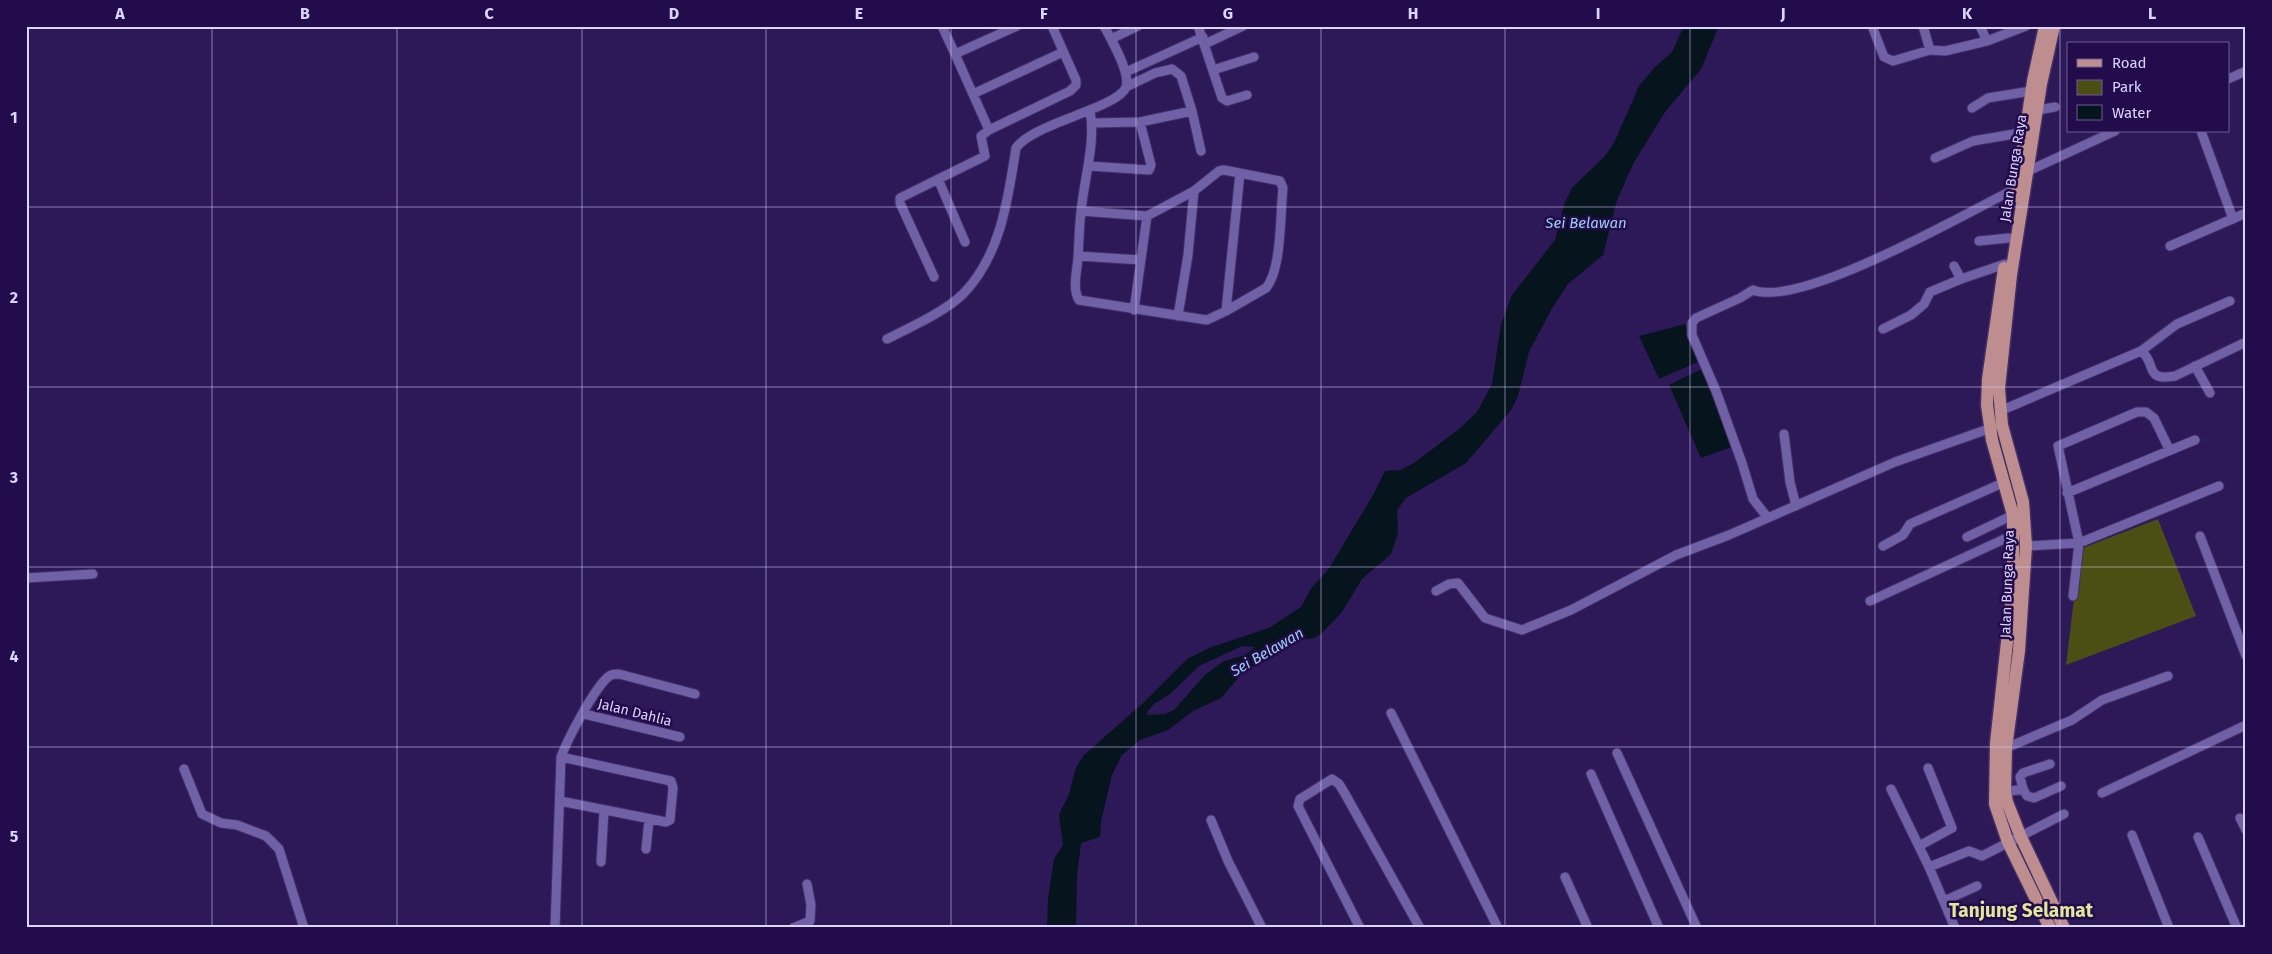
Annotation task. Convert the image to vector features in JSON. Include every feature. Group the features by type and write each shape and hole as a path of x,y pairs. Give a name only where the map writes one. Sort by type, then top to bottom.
{"main road":[{"name":"Jalan Bunga Raya","path":"2045,26 2026,132 2024,172 2010,275 1999,388 2002,425 2023,502 2026,546 2013,586 1996,744 1995,804 2008,842 2050,928"},
{"name":"Jalan Bunga Raya","path":"2054,26 2044,67 2038,110 2024,172 2017,188 1988,379 1989,429 2013,515 2013,535 2019,567 2019,652 2006,748 2005,792 2020,835 2064,928"}],"street":[{"path":"942,26 989,130"},
{"path":"955,54 1017,26"},
{"path":"934,276 900,203 900,198 904,194 985,156 981,136 989,130 1073,87 1076,80 1052,26"},
{"path":"1104,26 1126,72 1126,87"},
{"path":"1110,39 1138,26"},
{"path":"1198,26 1224,100 1248,96"},
{"path":"1126,72 1243,26"},
{"path":"1872,26 1884,57 1888,60 1899,60 1930,50 1945,51 1987,41 2026,26"},
{"path":"1923,26 1930,50"},
{"path":"1980,26 1987,41"},
{"path":"972,94 1064,52"},
{"path":"1213,70 1254,57"},
{"path":"887,339 920,321 962,294 983,266 1001,224 1009,196 1016,148 1020,143 1043,129 1090,110 1123,92 1126,87 1155,72 1172,69 1181,76 1192,111 1201,151"},
{"path":"2230,78 2246,71"},
{"path":"1972,108 1988,98 2032,91"},
{"path":"2038,110 2055,107"},
{"path":"1081,211 1146,216 1194,191 1219,171 1280,181 1282,184 1275,265 1270,282 1266,288 1208,320 1079,300 1076,294 1078,256 1081,211 1089,166 1092,123 1090,110"},
{"path":"1092,123 1140,122 1192,111"},
{"path":"1089,166 1145,171 1151,168 1140,122"},
{"path":"1935,158 1973,140 2026,132"},
{"path":"2024,172 2112,132"},
{"path":"2201,132 2233,219"},
{"path":"1226,311 1240,173"},
{"path":"938,178 965,242"},
{"path":"1768,518 1753,499 1716,391 1692,335 1692,323 1696,318 1753,290 1767,294 1800,288 1883,256 1926,236 2017,188"},
{"path":"1178,316 1188,255 1194,191"},
{"path":"2170,246 2246,213"},
{"path":"1134,310 1146,216"},
{"path":"1979,241 2009,238"},
{"path":"1078,256 1141,260"},
{"path":"1883,329 1912,315 1924,304 1930,292 2005,264"},
{"path":"1954,266 1961,279"},
{"path":"2000,411 2141,351 2177,324 2230,301"},
{"path":"2141,351 2144,353 2152,371 2159,377 2175,376 2246,342"},
{"path":"2196,366 2210,393"},
{"path":"2073,596 2079,543 2058,449 2060,444 2137,412 2146,412 2154,418 2169,449"},
{"path":"1436,591 1449,584 1458,583 1485,618 1522,630 1610,591 1659,562 1768,518 1895,462 2002,425"},
{"path":"1784,434 1790,482 1796,506"},
{"path":"2067,492 2195,440"},
{"path":"1883,546 1903,535 1910,524 2005,482"},
{"path":"2026,546 2079,543 2219,486"},
{"path":"1967,537 2013,515"},
{"path":"1870,601 2013,535"},
{"path":"2200,536 2246,656"},
{"path":"26,578 93,574"},
{"path":"555,928 561,756 596,691 612,674 694,694"},
{"path":"2006,748 2072,720 2102,700 2168,676"},
{"path":"1391,713 1498,928"},
{"name":"Jalan Dahlia","path":"584,714 680,738"},
{"path":"2102,793 2246,725"},
{"path":"1617,753 1697,928"},
{"path":"560,801 662,822 670,820 673,788 671,781 561,756"},
{"path":"2050,764 2021,775 2022,789 2027,796 2034,798 2061,786"},
{"path":"1920,846 1952,828 1928,768"},
{"path":"184,769 202,814 221,823 237,825 266,836 274,842 279,849 304,928"},
{"path":"1591,774 1659,928"},
{"path":"1360,928 1298,806 1300,799 1332,780 1340,784 1420,928"},
{"path":"2005,792 2022,789"},
{"path":"1891,790 1920,846 1955,928"},
{"path":"601,862 604,811"},
{"path":"1929,866 1969,851 1982,856 2064,814"},
{"path":"2240,818 2246,830"},
{"path":"646,849 649,820"},
{"path":"1211,820 1228,861 1262,928"},
{"path":"2132,835 2168,928"},
{"path":"2198,837 2237,928"},
{"path":"1565,877 1588,928"},
{"path":"793,928 810,921 811,905 807,884"},
{"path":"1944,901 1977,886"}],"green space":[{"path":"2158,519 2196,616 2066,665 2080,549"}],"water":[{"name":"Sei Belawan","path":"1684,26 1719,26 1701,69 1665,112 1633,164 1617,200 1603,255 1568,284 1551,310 1529,352 1518,396 1511,410 1466,463 1406,498 1397,510 1398,533 1391,554 1362,579 1342,612 1321,634 1314,638 1298,640 1272,658 1245,670 1221,698 1193,711 1168,730 1140,740 1122,755 1112,775 1101,821 1100,837 1081,843 1077,875 1076,928 1047,928 1048,898 1054,859 1063,845 1059,815 1069,794 1075,770 1083,756 1142,704 1187,659 1209,648 1269,628 1301,607 1312,587 1328,570 1373,495 1385,471 1401,470 1414,463 1459,429 1477,412 1492,384 1501,324 1512,295 1555,240 1565,202 1572,188 1605,156 1614,143 1639,86 1655,67 1672,52","holes":["1242,646 1255,647 1245,655 1224,661 1205,675 1174,710 1165,714 1147,715 1154,704 1170,694 1199,666"]},
{"path":"1685,324 1700,361 1659,379 1639,336"},
{"path":"1704,368 1734,446 1701,458 1669,385"}],"district":[{"name":"Tanjung Selamat","path":"2021,910"}]}
